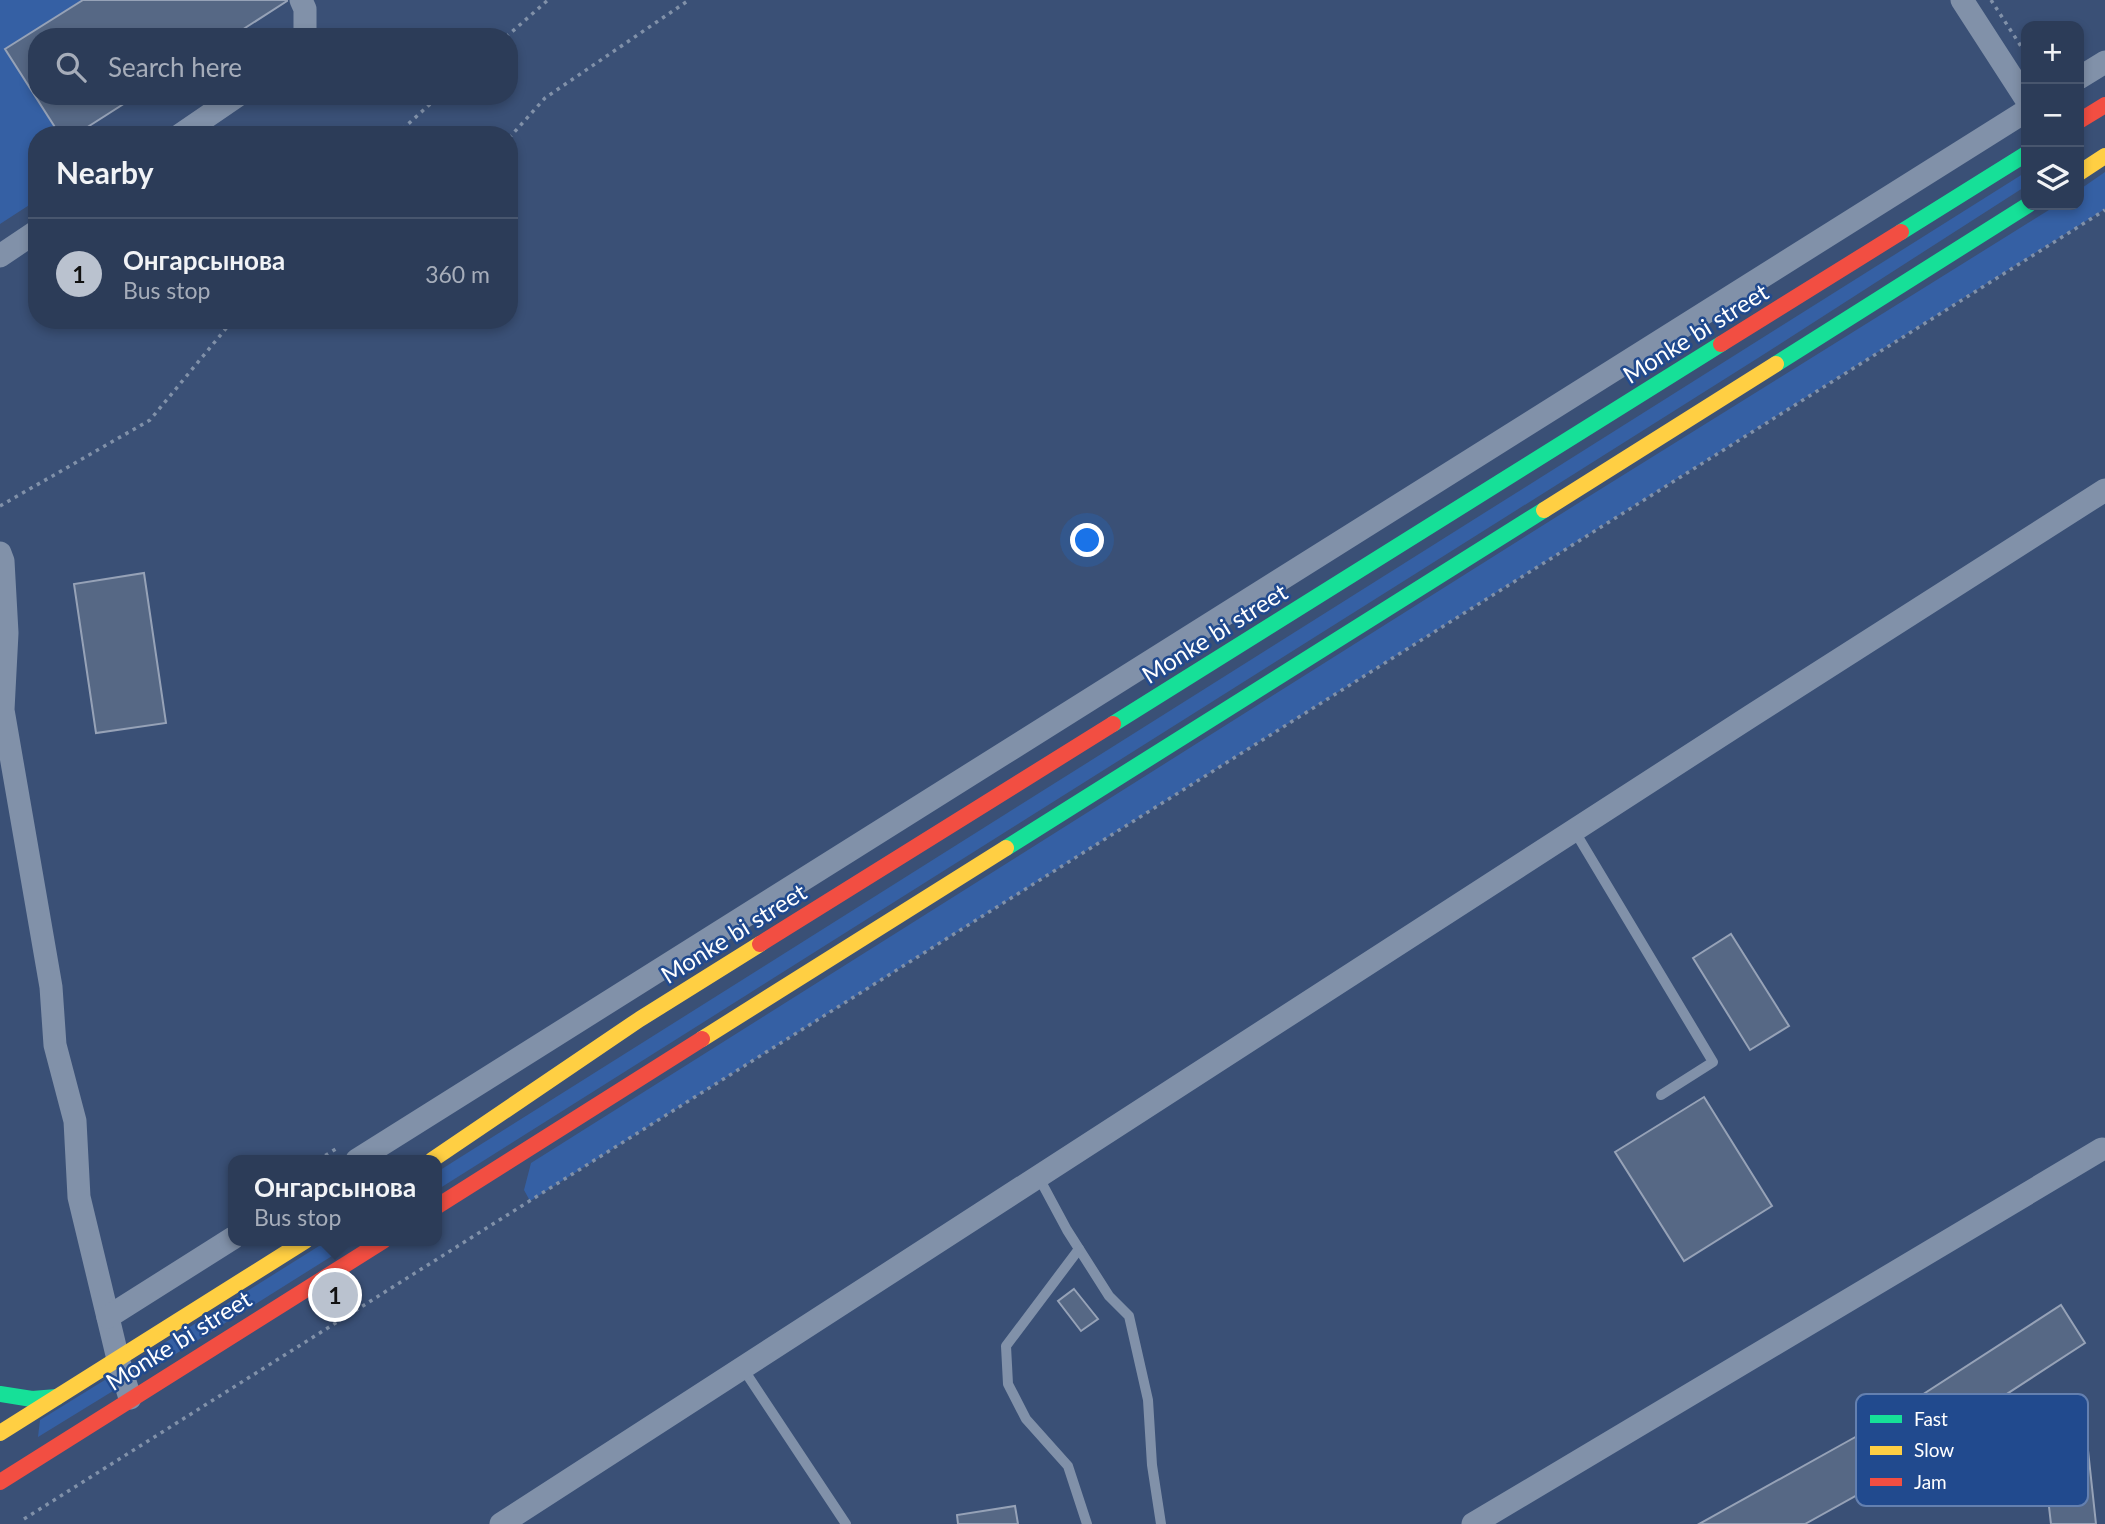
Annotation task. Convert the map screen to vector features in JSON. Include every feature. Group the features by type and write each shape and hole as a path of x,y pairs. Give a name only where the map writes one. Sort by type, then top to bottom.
{"main road":[{"path":"2084,118 2105,104"},
{"path":"2084,170 2105,156"},
{"name":"Monke bi street","path":"439,1155 640,1019 2021,157"},
{"path":"442,1203 2021,209"},
{"name":"Monke bi street","path":"0,1433 297,1246"},
{"name":"Monke bi street","path":"0,1482 375,1246"},
{"path":"0,1394 32,1399 57,1397"}],"street":[{"path":"301,0 305,9 305,28"},
{"path":"1962,0 2021,91"},
{"path":"2084,75 2105,62"},
{"path":"193,126 224,105"},
{"path":"365,1155 2021,114"},
{"path":"0,256 28,237"},
{"path":"513,1521 742,1367 2105,490"},
{"path":"0,553 3,561 7,633 3,710 51,987 55,1045 75,1121 79,1197 130,1398"},
{"path":"1473,1524 2102,1149"},
{"path":"108,1317 228,1241"}],"lane":[{"path":"1574,830 1713,1062 1661,1095"},
{"path":"1038,1176 1109,1296 1129,1316 1148,1400 1152,1465 1161,1524"},
{"path":"1079,1249 1006,1346 1008,1384 1026,1419 1069,1466 1087,1524"},
{"path":"742,1367 846,1524"}],"path":[{"path":"516,28 548,0"},
{"path":"518,128 545,98 689,0"},
{"path":"1991,0 2021,46"},
{"path":"406,126 429,105"},
{"path":"24,1519 2105,210"},
{"path":"0,506 150,421 226,329"}],"shaded area":[{"path":"0,0 83,0 39,28 28,28 28,35 6,49 28,84 28,105 41,105 54,126 28,126 28,206 0,224"},
{"path":"2105,172 2105,209 530,1201 524,1190 531,1163 2049,210 2084,210 2084,187"},
{"path":"2021,175 2021,189 1758,358 442,1187 442,1169"},
{"path":"319,1246 348,1246 158,1365 153,1350"},
{"path":"121,1370 126,1383 38,1437 40,1420"}],"building":[{"path":"83,0 287,0 245,28 38,28"},
{"path":"28,35 28,85 5,49"},
{"path":"41,105 122,105 89,126 54,126"},
{"path":"144,573 166,723 96,733 74,584"},
{"path":"1731,934 1789,1026 1750,1050 1693,958"},
{"path":"1704,1097 1772,1206 1684,1261 1615,1152"},
{"path":"1074,1289 1098,1319 1081,1331 1058,1301"},
{"path":"2061,1305 2085,1343 2007,1394 1923,1394"},
{"path":"1856,1437 1856,1496 1805,1524 1699,1524"},
{"path":"2088,1450 2096,1524 2051,1524 2049,1506 2088,1506"},
{"path":"1015,1506 1018,1524 958,1524 957,1515"}],"traffic: fast":[{"path":"1901,232 2021,157"},
{"path":"1776,364 2021,209"},
{"path":"1113,724 1721,344"},
{"path":"1006,848 1544,510"},
{"path":"0,1394 32,1399 57,1397"}],"traffic: slow":[{"path":"2084,170 2105,156"},
{"path":"1544,510 1776,364"},
{"path":"702,1039 1006,848"},
{"path":"439,1155 640,1019 760,944"},
{"path":"0,1433 297,1246"}],"traffic: jam":[{"path":"2084,118 2105,105"},
{"path":"1721,344 1901,232"},
{"path":"760,944 1113,724"},
{"path":"442,1203 702,1039"},
{"path":"0,1482 375,1246"}],"place":[{"name":"Онгарсынова","path":"335,1295"}]}
